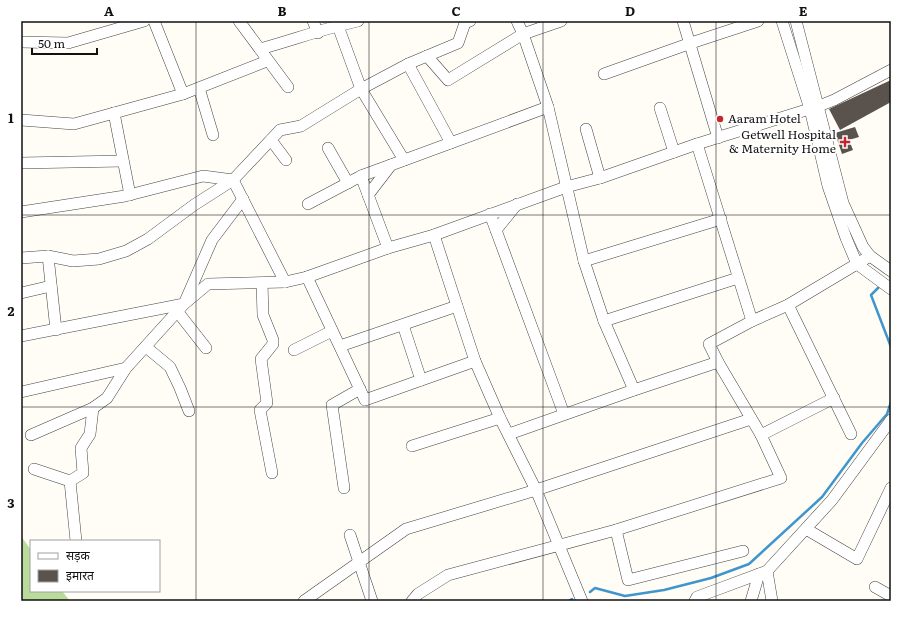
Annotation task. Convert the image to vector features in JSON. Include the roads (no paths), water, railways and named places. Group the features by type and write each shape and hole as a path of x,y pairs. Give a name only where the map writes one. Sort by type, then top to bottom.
{"street":[{"path":"21,42 68,42 144,21"},
{"path":"154,21 182,94"},
{"path":"238,21 288,86"},
{"path":"313,21 318,33"},
{"path":"260,49 318,33 340,32 358,21"},
{"path":"21,258 48,256 73,261 100,259 126,252 148,239 194,205 233,180 280,130 301,126 361,89 408,64 458,43 465,23 470,21"},
{"path":"517,21 523,34 548,107 584,261 604,322 634,390"},
{"path":"683,21 691,43 718,138"},
{"path":"604,74 758,21"},
{"path":"782,21 814,107 843,203 864,247 870,256 891,271"},
{"path":"796,21 814,107 828,186 846,238 857,264 891,289"},
{"path":"427,56 448,80 523,34 554,22"},
{"path":"340,32 361,89 404,160"},
{"path":"21,120 74,124 182,94 267,60"},
{"path":"408,64 451,143"},
{"path":"31,435 93,408 107,398 126,368 181,307 208,284 285,282 307,277 388,248 434,235 517,204 834,100 891,70"},
{"path":"199,88 213,135"},
{"path":"308,204 361,176 548,107"},
{"path":"660,108 674,152"},
{"path":"114,113 130,195"},
{"path":"586,129 600,178"},
{"path":"271,140 286,160"},
{"path":"698,144 752,321"},
{"path":"328,148 348,183"},
{"path":"21,163 123,161"},
{"path":"368,195 392,164"},
{"path":"21,212 130,195 203,176 233,180"},
{"path":"361,176 388,248"},
{"path":"233,180 285,282"},
{"path":"181,307 212,240 241,197"},
{"path":"496,230 517,204"},
{"path":"490,214 564,414"},
{"path":"584,261 721,219"},
{"path":"434,235 476,361 500,418 536,490 582,601"},
{"path":"48,256 56,330"},
{"path":"412,601 418,594 448,575 616,530 781,478 761,435 709,344 752,321 788,305 870,256"},
{"path":"307,277 365,400 476,361"},
{"path":"604,322 738,278"},
{"path":"262,283 263,315 273,340 273,344 261,359 267,403 260,410 272,473"},
{"path":"21,293 51,286"},
{"path":"788,305 851,434"},
{"path":"340,346 457,306"},
{"path":"21,336 181,307"},
{"path":"181,307 206,348"},
{"path":"403,325 420,380"},
{"path":"294,350 332,331"},
{"path":"146,347 170,367 189,411"},
{"path":"509,434 718,362"},
{"path":"21,392 126,368"},
{"path":"344,488 332,405 360,390"},
{"path":"761,435 834,398"},
{"path":"70,481 83,473 81,448 90,434 93,408"},
{"path":"412,446 500,418"},
{"path":"304,601 322,596 359,562 406,529 536,490 751,419"},
{"path":"751,601 763,572 806,529 886,436 891,420"},
{"path":"34,469 70,481"},
{"path":"70,481 76,540"},
{"path":"806,529 857,559 891,488"},
{"path":"616,530 628,580 743,551"},
{"path":"350,535 372,601"},
{"path":"695,601 697,597 763,572"},
{"path":"763,572 772,601"},
{"path":"875,587 891,596"}],"waterway":[{"path":"881,285 871,295 891,347"},
{"path":"590,592 595,588 625,596 664,590 711,578 749,564 822,497 862,443 887,414 891,402"}],"place":[{"name":"Aaram Hotel","path":"720,119"},
{"name":"Getwell Hospital & Maternity Home","path":"845,142"}]}
